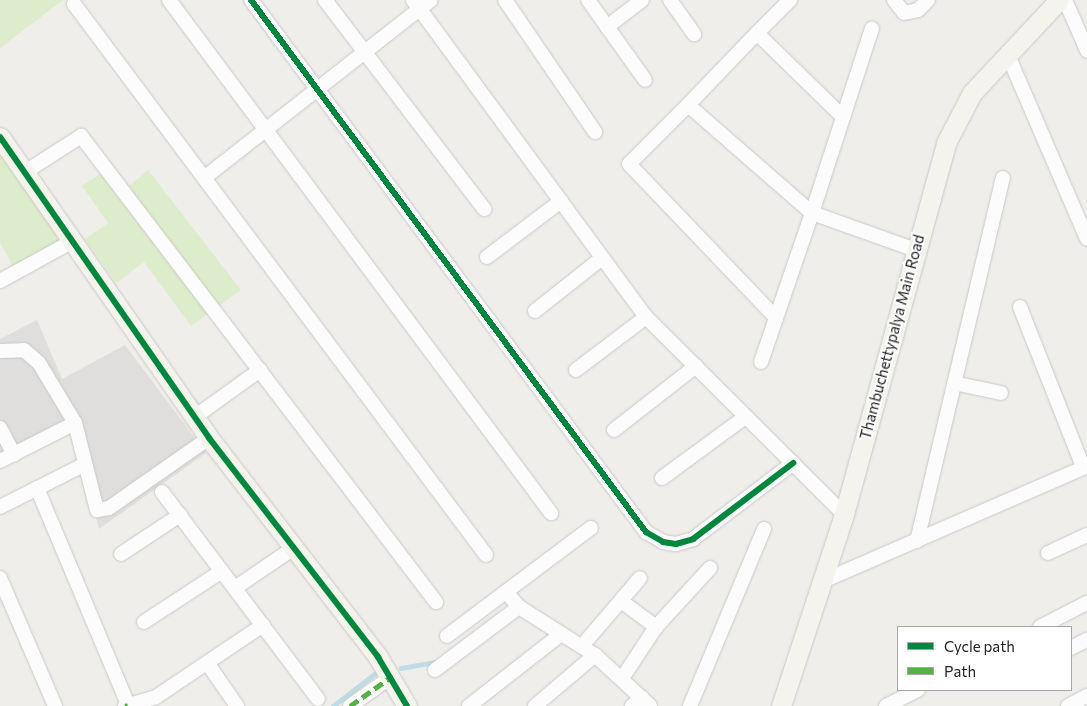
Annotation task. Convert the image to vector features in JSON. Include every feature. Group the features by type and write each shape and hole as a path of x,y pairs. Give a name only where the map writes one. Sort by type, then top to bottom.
{"main road":[{"name":"Thambuchettypalya Main Road","path":"781,706 844,514 947,141 957,116 972,92 1059,0"},
{"path":"0,137 74,240 210,438 295,547 391,677 402,704"}],"street":[{"path":"169,0 551,514"},
{"path":"251,0 646,532 663,542 676,544 693,539 793,463"},
{"path":"325,0 484,209"},
{"path":"204,178 364,52 416,5 431,0"},
{"path":"506,0 595,132"},
{"path":"588,0 645,80"},
{"path":"607,27 642,0"},
{"path":"670,0 694,34"},
{"path":"776,318 629,164 790,0"},
{"path":"894,0 904,13 918,10 928,0"},
{"path":"1065,0 1087,50"},
{"path":"74,4 486,555"},
{"path":"416,5 646,317 844,514"},
{"path":"761,362 872,28"},
{"path":"758,33 843,117"},
{"path":"1007,53 1087,238"},
{"path":"688,105 812,213 916,250"},
{"path":"24,172 81,136 436,602"},
{"path":"917,541 1003,178"},
{"path":"487,257 561,201"},
{"path":"0,281 74,240"},
{"path":"535,311 602,258"},
{"path":"823,581 1085,467 1020,307"},
{"path":"576,370 646,317"},
{"path":"0,351 13,348 33,355 75,423 97,510 103,511 210,438"},
{"path":"614,430 696,366"},
{"path":"196,416 260,370"},
{"path":"954,383 1001,393"},
{"path":"662,478 745,417"},
{"path":"0,461 75,423"},
{"path":"0,428 14,454"},
{"path":"0,507 85,464"},
{"path":"36,488 127,706 159,702 262,625"},
{"path":"162,492 318,699"},
{"path":"122,554 180,515"},
{"path":"447,636 591,528"},
{"path":"690,706 764,529"},
{"path":"1048,553 1087,535"},
{"path":"235,588 295,547"},
{"path":"623,677 656,627 710,568"},
{"path":"144,622 222,571"},
{"path":"0,578 56,706"},
{"path":"582,646 640,578"},
{"path":"506,592 519,607 582,646 623,677 641,703"},
{"path":"621,601 656,627"},
{"path":"1042,626 1087,603"},
{"path":"435,670 519,607"},
{"path":"469,706 561,634"},
{"path":"1072,648 1087,640"},
{"path":"535,706 595,655"},
{"path":"208,664 237,706"},
{"path":"350,706 391,677"},
{"path":"886,706 916,691"},
{"path":"1068,706 1087,696"}],"shaded area":[{"path":"37,320 62,379 125,345 206,453 99,529 75,429 0,469 0,339"}],"green space":[{"path":"0,0 63,0 0,48"},
{"path":"0,149 66,239 13,266 0,243"},
{"path":"111,167 128,187 148,170 241,290 191,326 144,262 116,283 85,239 108,223 82,186"}],"waterway":[{"path":"401,668 439,661"},
{"path":"333,706 377,672"}],"marked path":[{"path":"350,706 391,677"}],"cycle path":[{"path":"251,0 646,532 663,542 676,544 693,539 793,463"},
{"path":"0,137 209,438 378,657 407,706"}]}
